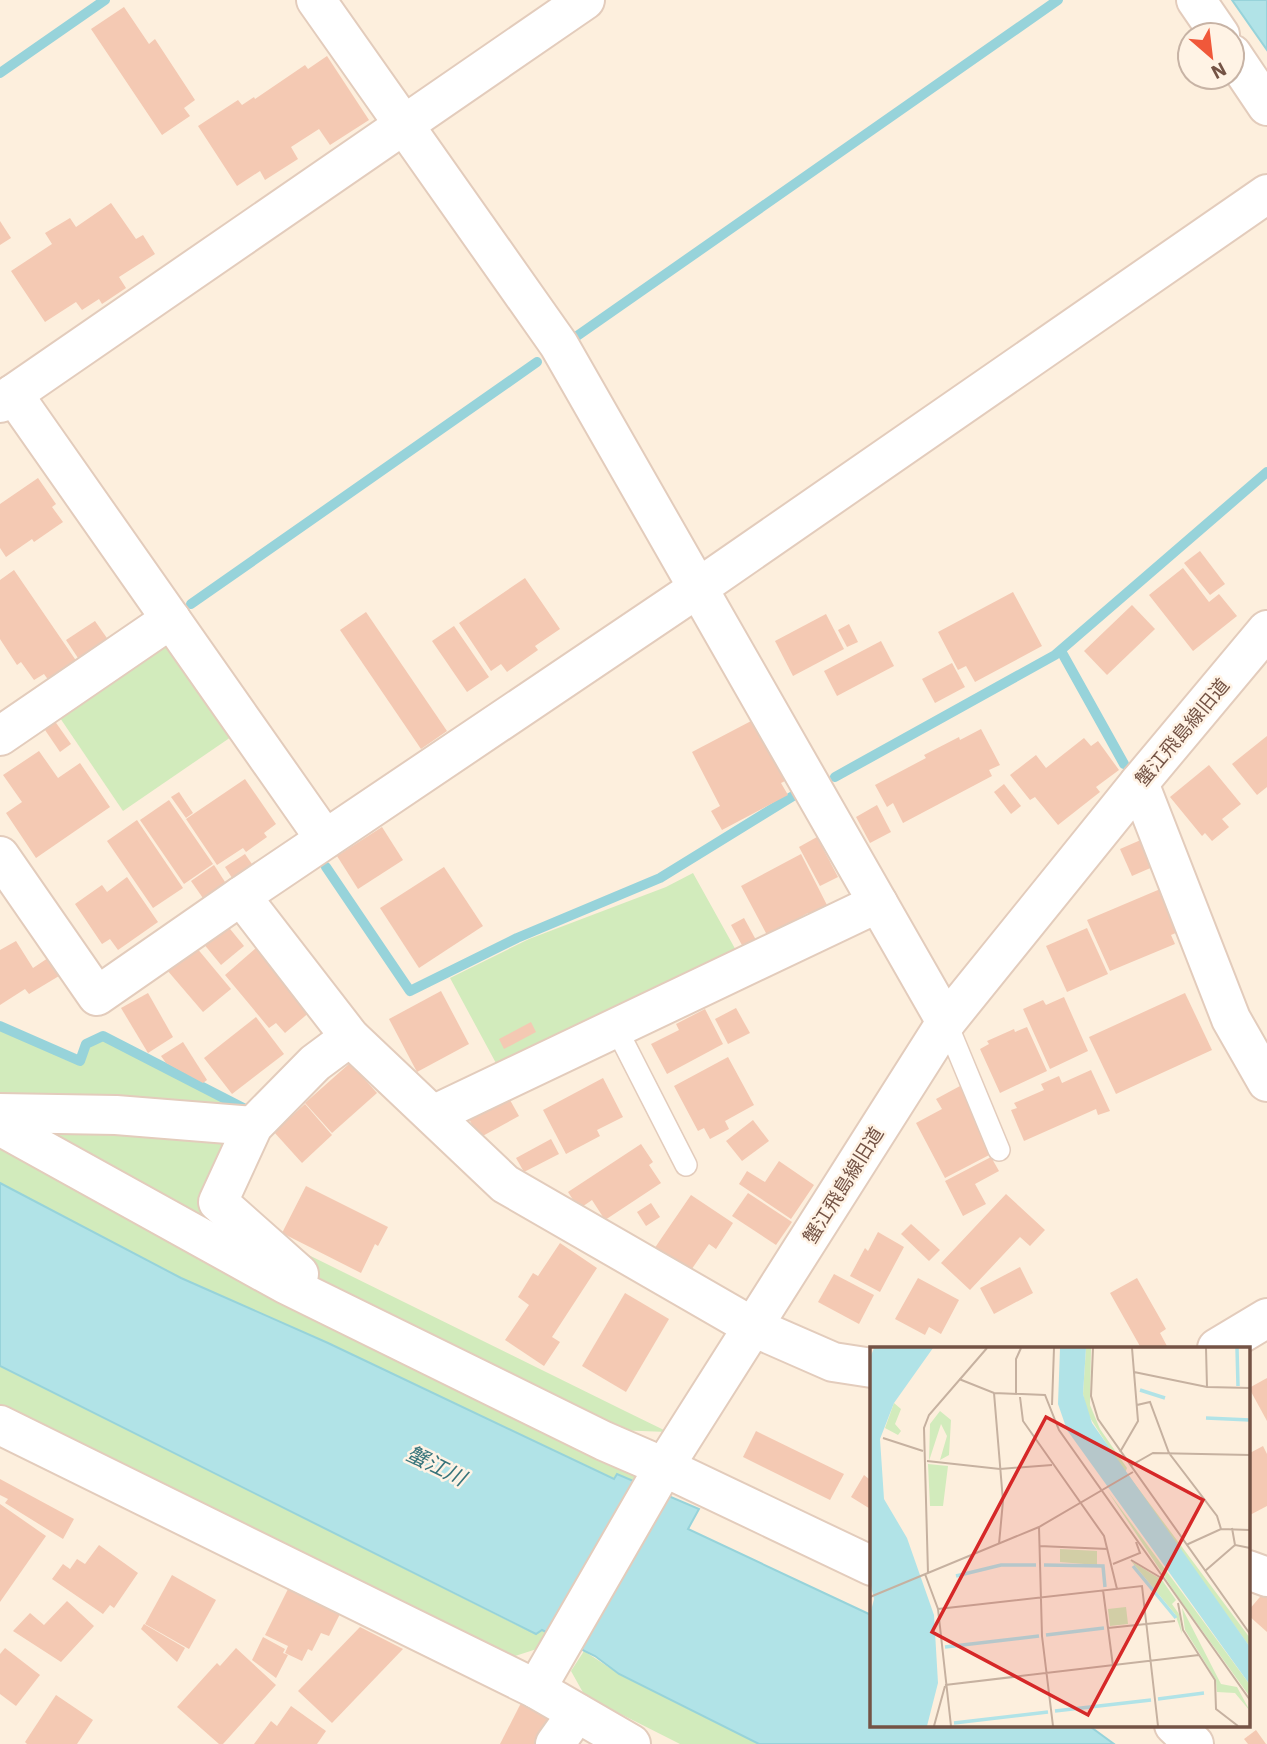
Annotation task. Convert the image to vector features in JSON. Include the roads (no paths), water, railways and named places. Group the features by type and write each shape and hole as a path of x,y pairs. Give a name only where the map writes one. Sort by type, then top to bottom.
{"street":[{"path":"316,0 559,345 946,1022"},
{"path":"325,839 171,619 6,398 585,0"},
{"path":"1196,0 1210,21"},
{"path":"1246,75 1267,106"},
{"path":"0,856 97,996 698,588 1267,194"},
{"path":"0,736 171,619"},
{"name":"蟹江飛島線旧道","path":"545,1674 661,1472 946,1022 1267,630"},
{"path":"1139,783 1231,1019 1267,1082"},
{"path":"241,896 349,1037 505,1184 753,1327 832,1362 870,1368"},
{"path":"433,1115 878,903"},
{"path":"338,1309 218,1202 253,1126 315,1063 349,1037"},
{"path":"0,1113 116,1115 253,1126"},
{"path":"0,1126 285,1284 604,1441 661,1472 870,1565"},
{"path":"1220,1347 1267,1318"},
{"path":"0,1425 545,1674 577,1713 631,1744"},
{"path":"1250,1571 1267,1577"},
{"path":"555,1744 577,1713"},
{"path":"1175,1726 1194,1744"}],"lane":[{"path":"946,1022 999,1150"},
{"path":"616,1028 686,1165"}],"water":[{"path":"1232,0 1267,0 1267,50"},
{"name":"蟹江川","path":"0,1183 181,1278 328,1343 614,1479 617,1474 699,1509 688,1529 870,1615 870,1726 1089,1726 1114,1744 759,1744 619,1674 595,1656 542,1630 536,1634 0,1366"}],"waterway":[{"path":"0,73 105,0"},
{"path":"577,336 1058,0"},
{"path":"191,604 537,362"},
{"path":"835,777 1055,655 1267,472"},
{"path":"1061,651 1124,764"},
{"path":"326,867 410,991 517,938 660,878 793,796"},
{"path":"0,1026 80,1061 86,1044 103,1036 249,1111"}]}
